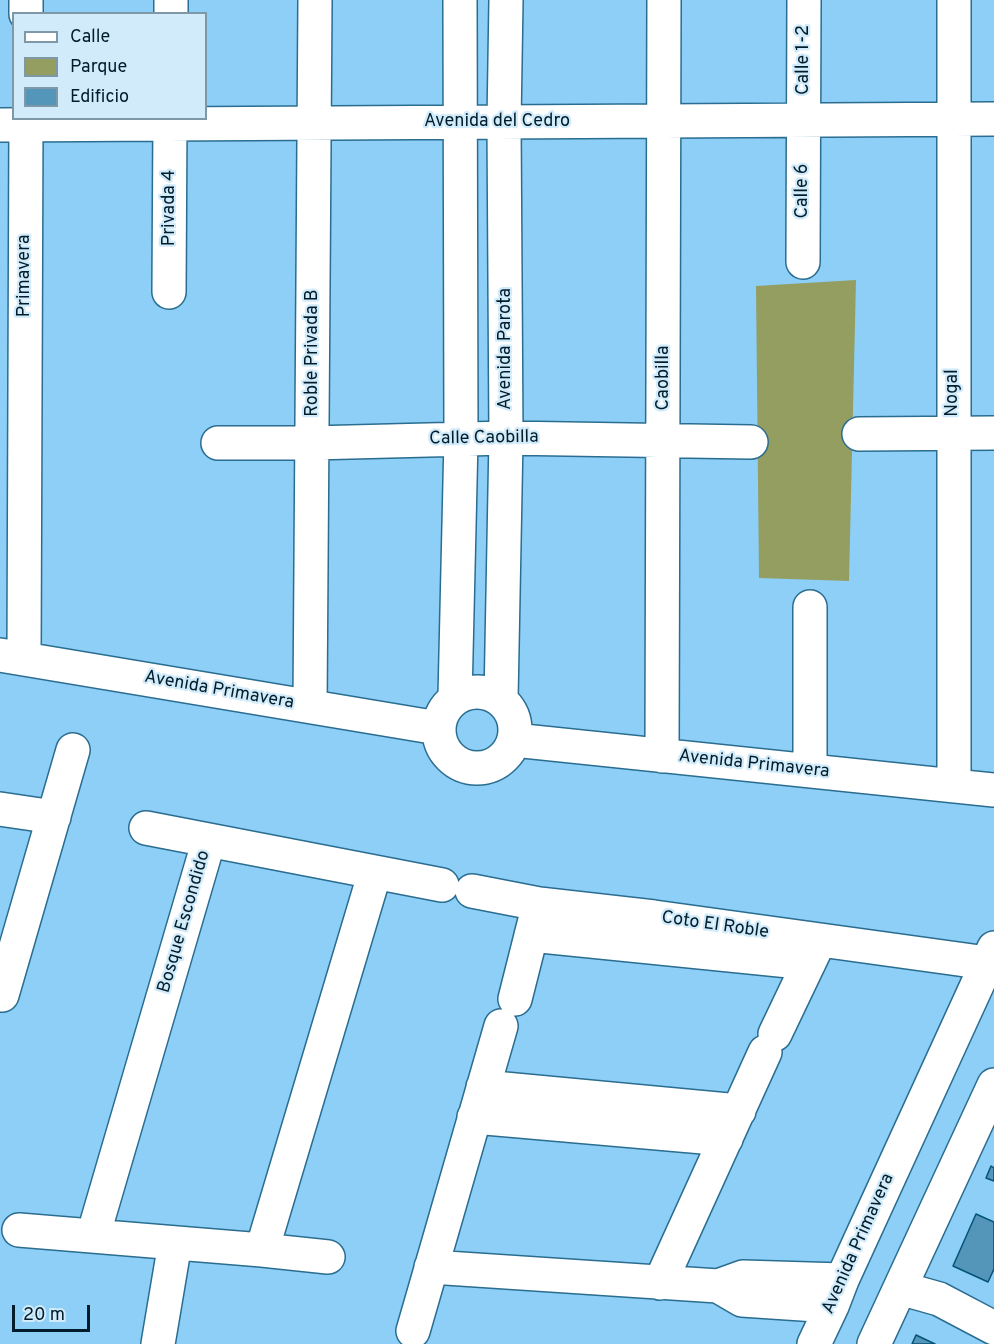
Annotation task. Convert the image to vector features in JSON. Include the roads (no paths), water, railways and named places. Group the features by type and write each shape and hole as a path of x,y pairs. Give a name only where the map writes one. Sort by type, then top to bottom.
{"street":[{"name":"Roble Privada B","path":"310,706 315,0"},
{"path":"455,698 461,439 460,0"},
{"name":"Avenida Parota","path":"501,699 506,438 504,122 506,0"},
{"name":"Caobilla","path":"662,756 664,0"},
{"name":"Calle 1-2","path":"804,0 804,120"},
{"name":"Nogal","path":"954,0 954,786"},
{"name":"Avenida del Cedro","path":"17,123 994,119"},
{"name":"Calle 6","path":"803,262 804,120"},
{"name":"Privada 4","path":"169,292 170,121"},
{"name":"Primavera","path":"12,657 12,434 17,123"},
{"path":"859,434 994,433"},
{"name":"Calle Caobilla","path":"218,443 506,438 751,442"},
{"path":"810,607 810,771"},
{"name":"Avenida Primavera","path":"12,657 438,728"},
{"path":"478,690 501,699 514,718 514,740 506,754 494,765 479,768 463,766 450,757 441,744 438,728 443,711 455,698 478,690"},
{"name":"Avenida Primavera","path":"514,740 994,790"},
{"path":"2,995 10,933 54,816 74,750"},
{"path":"0,809 54,816"},
{"path":"146,828 209,840"},
{"name":"Bosque Escondido","path":"93,1236 209,840 457,888"},
{"path":"262,1250 375,873"},
{"name":"Coto El Roble","path":"457,888 539,904 654,917 814,951 992,959"},
{"path":"413,1331 539,904"},
{"path":"531,935 814,951 660,1283"},
{"name":"Avenida Primavera","path":"814,1344 992,959"},
{"path":"874,1344 994,1085"},
{"path":"479,1102 732,1125"},
{"path":"19,1230 328,1257"},
{"path":"158,1344 176,1244"},
{"path":"431,1267 718,1286 743,1277 837,1293"},
{"path":"900,1288 939,1299 994,1328"}]}
